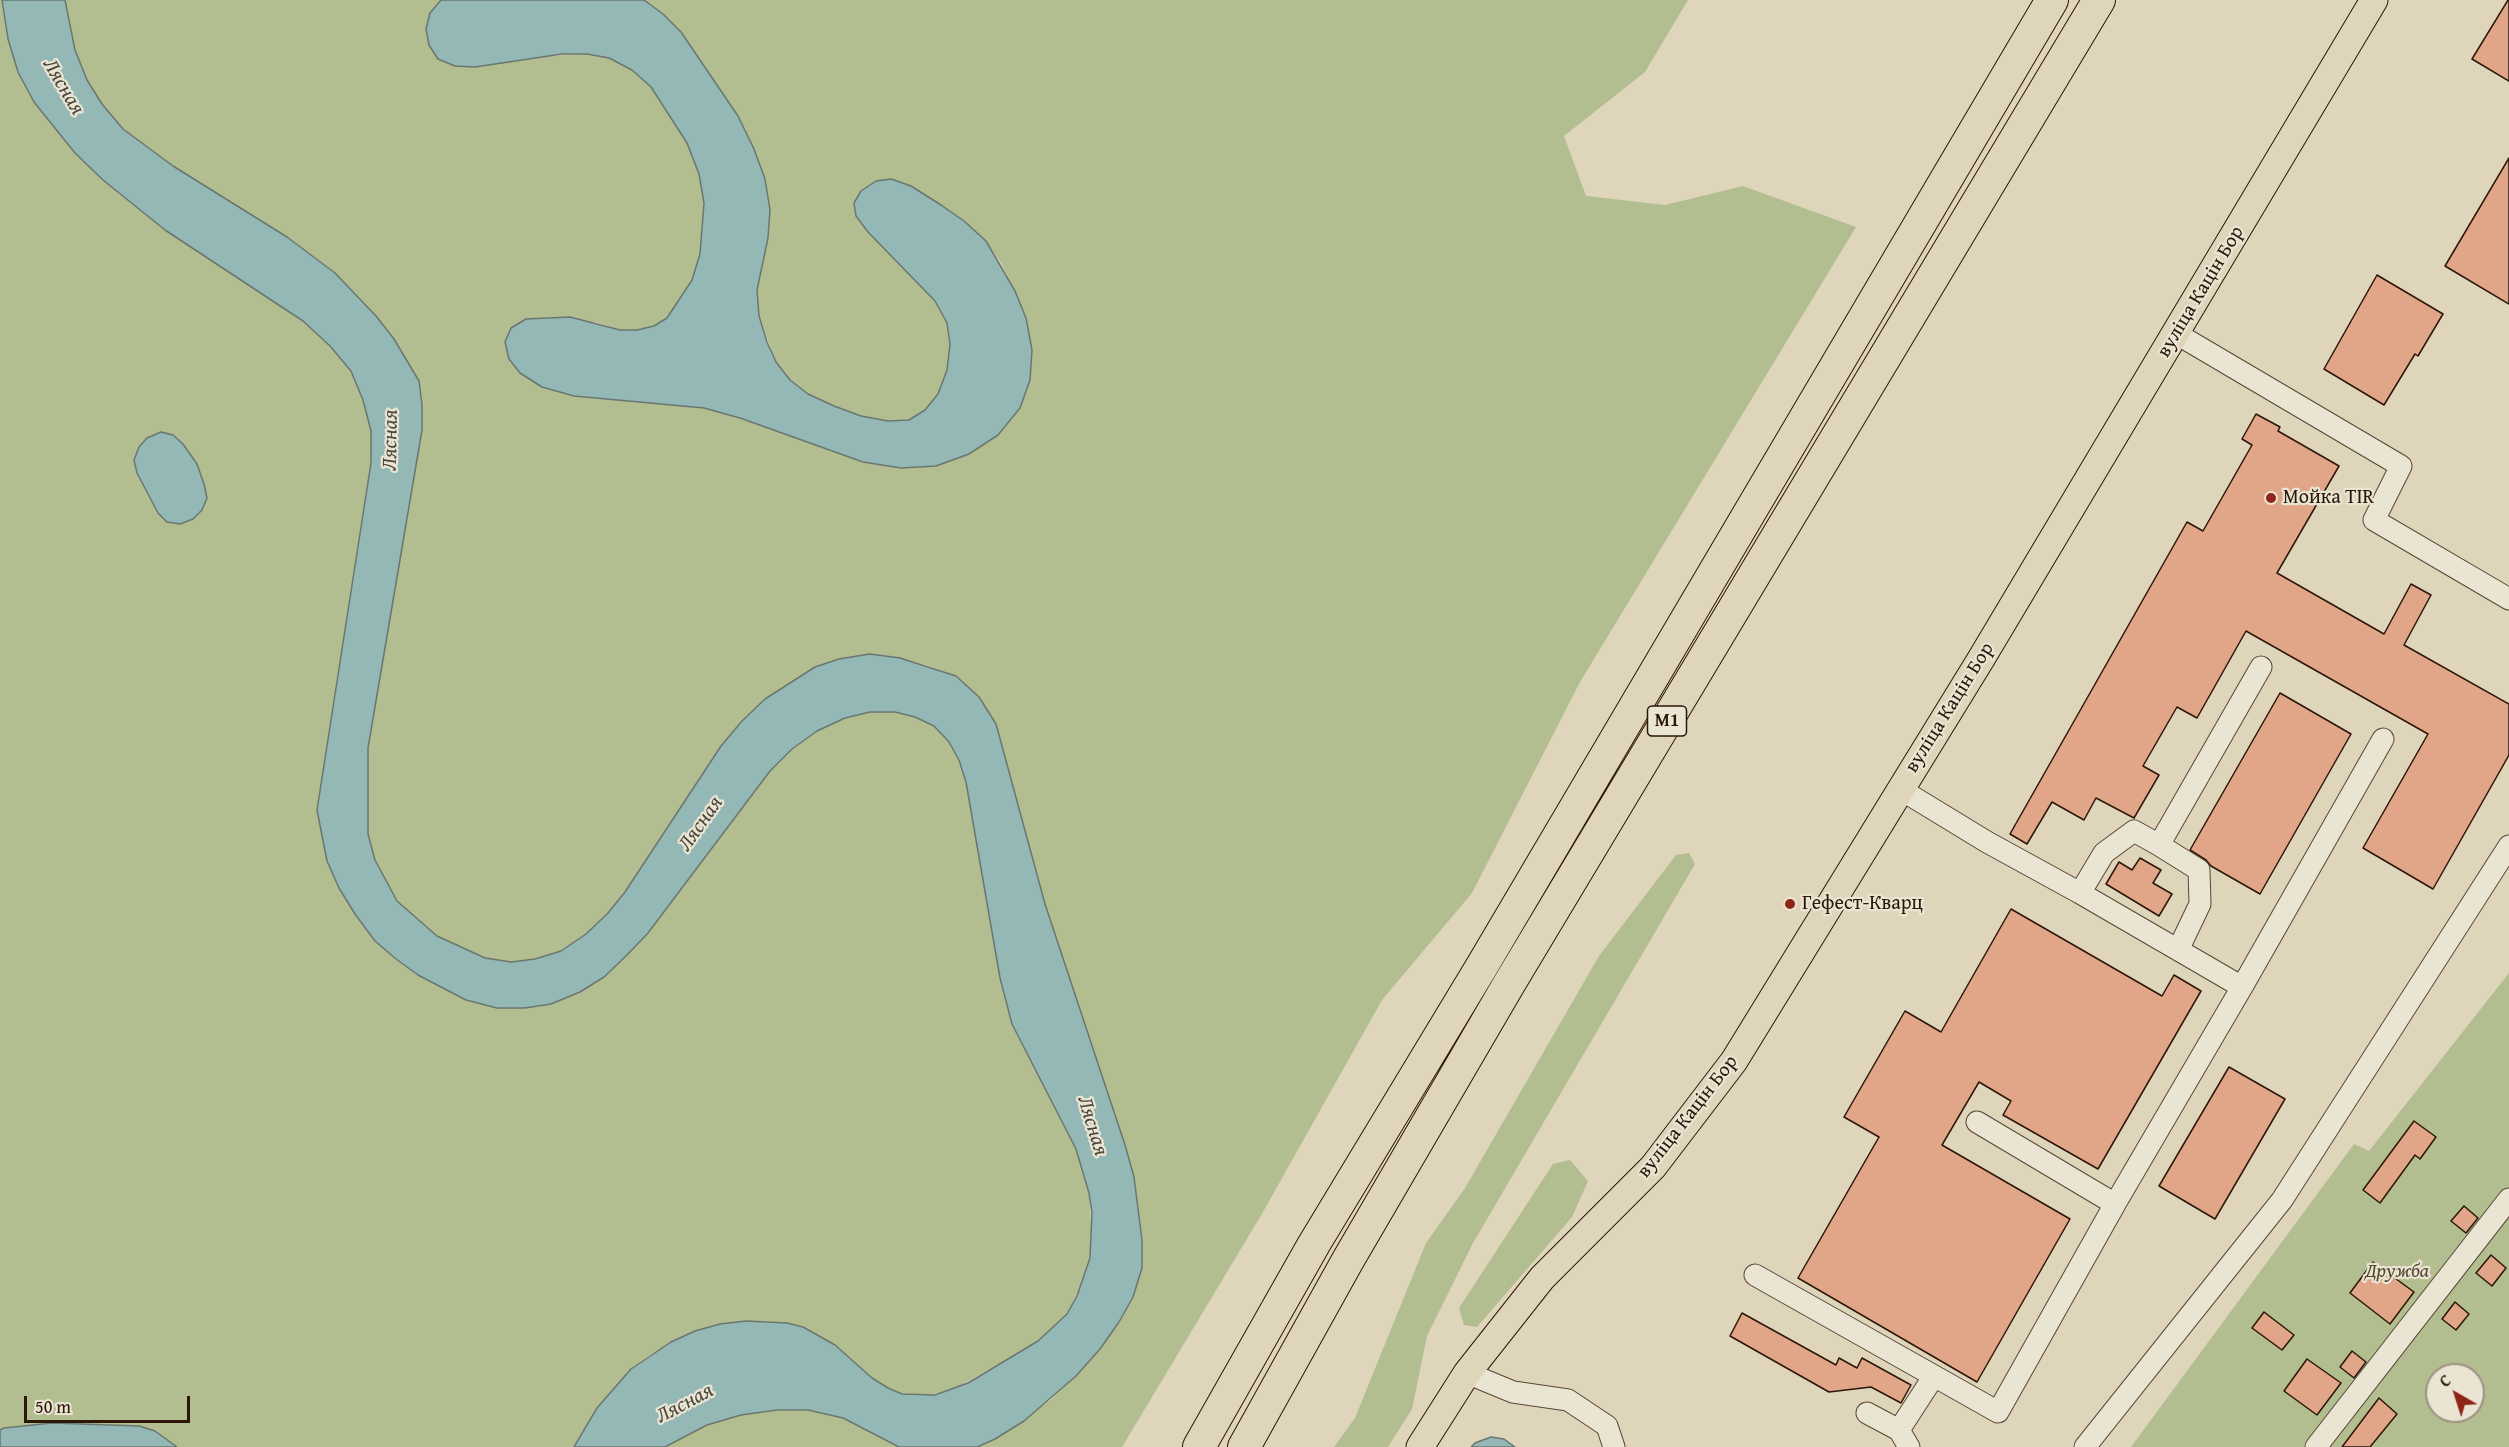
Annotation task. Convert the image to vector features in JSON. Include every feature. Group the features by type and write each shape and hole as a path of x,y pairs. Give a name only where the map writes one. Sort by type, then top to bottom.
{"highway":[{"name":"М1","path":"1199,1447 1314,1244 1494,946 2052,0"},
{"name":"М1","path":"1245,1447 1348,1260 1509,984 2099,0"}],"main road":[{"name":"вуліца Кацін Бор","path":"1420,1447 1467,1373 1542,1278 1653,1167 1734,1061 1981,659 2177,334 2374,0"}],"street":[{"path":"2177,334 2401,466 2374,520 2509,599"},
{"path":"2159,845 2260,667"},
{"path":"1755,1275 1998,1412 2382,739"},
{"path":"1900,789 1987,842 2242,987"},
{"path":"2080,893 2104,853 2134,831 2159,845 2199,870 2200,904 2178,950"},
{"path":"2085,1447 2282,1200 2509,846"},
{"path":"1977,1122 2115,1204"},
{"path":"2316,1447 2509,1199"},
{"path":"1467,1373 1513,1392 1568,1400 1607,1426 1614,1447"},
{"path":"1867,1413 1904,1439 1934,1376"}],"green space":[{"path":"0,0 2,0 8,39 18,72 34,102 75,153 103,180 303,321 330,346 351,371 363,400 371,431 371,463 317,810 327,861 339,888 375,941 396,959 418,975 466,1000 497,1008 525,1008 551,1004 580,992 604,977 627,955 648,933 770,771 792,749 817,731 845,718 870,712 895,712 915,717 934,726 949,742 959,760 966,782 1000,978 1012,1024 1076,1149 1089,1193 1092,1236 1085,1278 1067,1314 1038,1341 951,1391 919,1396 902,1394 888,1388 872,1378 848,1356 766,1321 720,1324 651,1354 631,1369 597,1408 574,1447 0,1447"},
{"path":"65,0 441,0 430,13 475,67 534,57 587,54 609,58 632,70 651,87 669,113 687,143 699,174 704,203 703,228 700,254 692,280 667,318 654,326 637,330 620,330 596,322 511,328 505,342 509,359 542,387 574,396 704,408 740,418 863,462 901,468 1032,350 1026,318 1001,263 986,241 964,221 911,186 894,257 935,301 947,323 950,344 947,370 938,394 925,410 909,420 888,421 861,416 808,394 790,380 776,362 759,316 757,289 765,179 754,150 738,116 681,32 644,0 1688,0 1645,72 1564,136 1586,196 1665,205 1743,186 1856,227 1580,682 1472,893 1382,1000 1263,1212 1122,1447 977,1447 995,1439 1052,1399 1100,1349 1133,1297 1142,1240 1134,1177 1125,1145 1045,904 996,724 956,676 927,665 900,658 815,667 765,699 742,721 721,746 625,892 608,913 586,934 561,951 535,959 511,962 485,958 437,936 397,901 375,860 368,834 368,748 422,430 419,381 394,339 376,316 335,273 287,237 173,166 123,129 102,104 87,80 75,50"},
{"path":"1689,853 1695,864 1473,1243 1427,1336 1412,1409 1388,1447 1334,1447 1355,1418 1426,1243 1465,1188 1599,956 1676,855"},
{"name":"Дружба","path":"2509,973 2509,1447 2131,1447 2354,1144 2369,1151"},
{"path":"1570,1160 1588,1181 1572,1217 1477,1327 1464,1325 1459,1308 1553,1164"},
{"path":"777,1410 808,1410 843,1418 899,1447 665,1447 707,1425 741,1415"}],"water":[{"name":"Лясная","path":"2,0 65,0 75,50 87,80 102,104 123,129 173,166 287,237 335,273 376,316 394,339 419,381 422,430 368,748 368,834 375,860 397,901 437,936 485,958 511,962 535,959 561,951 586,934 608,913 625,892 721,746 742,721 765,699 815,667 839,659 870,654 900,658 956,676 979,697 996,724 1045,904 1125,1145 1134,1177 1142,1240 1142,1268 1133,1297 1119,1322 1100,1349 1076,1376 1024,1421 977,1447 899,1447 843,1418 808,1410 777,1410 741,1415 707,1425 665,1447 574,1447 597,1408 631,1369 671,1342 695,1331 720,1324 746,1321 787,1323 803,1327 835,1345 872,1378 888,1388 902,1394 935,1395 968,1383 1038,1341 1067,1314 1077,1296 1090,1258 1092,1213 1089,1193 1076,1149 1012,1024 1000,978 966,782 959,760 949,742 934,726 915,717 895,712 870,712 845,718 817,731 792,749 770,771 648,933 627,955 604,977 580,992 551,1004 525,1008 497,1008 466,1000 418,975 396,959 375,941 339,888 327,861 317,810 371,463 371,431 363,400 351,371 330,346 303,321 165,230 103,180 75,153 34,102 18,72 8,39"},
{"path":"441,0 644,0 663,14 681,32 738,116 765,179 770,210 768,238 757,290 759,316 767,342 776,362 790,380 808,394 834,406 861,416 888,421 909,420 925,410 938,394 947,370 950,344 947,323 935,301 868,232 856,216 854,203 861,191 876,181 891,179 911,186 964,221 986,241 1015,291 1026,318 1032,350 1030,380 1020,408 998,435 969,454 936,466 901,468 863,462 740,418 704,408 574,396 542,387 520,373 509,359 505,342 511,328 526,319 570,317 620,330 637,330 654,326 667,318 692,280 700,254 704,203 699,174 687,143 651,87 632,70 609,58 587,54 562,54 475,67 455,66 438,59 429,45 426,29 430,13"},
{"path":"161,432 173,435 183,444 197,464 207,498 202,510 193,519 180,524 167,522 158,513 137,473 134,460 139,447 147,438"},
{"path":"52,1423 139,1426 155,1431 177,1447 0,1447 0,1430 4,1428"},
{"path":"1491,1437 1504,1439 1515,1447 1471,1447"}],"building":[{"path":"2509,0 2509,81 2472,59"},
{"path":"2509,158 2509,304 2445,266"},
{"path":"2377,275 2443,314 2418,356 2415,354 2384,405 2324,369"},
{"path":"2256,414 2280,427 2278,431 2339,466 2277,573 2384,634 2411,584 2431,595 2404,645 2509,704 2509,755 2433,889 2363,848 2428,734 2246,631 2197,718 2177,707 2143,766 2159,775 2134,818 2096,798 2084,820 2052,802 2027,844 2010,834 2187,522 2203,531 2252,445 2242,439"},
{"path":"2280,693 2351,734 2260,894 2211,866 2190,850"},
{"path":"2140,858 2161,870 2153,883 2172,894 2159,916 2106,884 2119,862 2132,870"},
{"path":"2011,909 2162,996 2174,975 2201,991 2098,1169 2003,1115 2011,1101 1979,1082 1942,1145 2070,1219 1977,1382 1798,1278 1879,1137 1844,1117 1905,1011 1941,1032"},
{"path":"2229,1067 2285,1099 2215,1219 2159,1186"},
{"path":"2414,1121 2436,1137 2420,1159 2415,1155 2380,1203 2363,1190"},
{"path":"2464,1206 2478,1218 2466,1233 2451,1221"},
{"path":"2491,1255 2506,1268 2492,1286 2476,1273"},
{"path":"2373,1262 2414,1292 2390,1324 2350,1293"},
{"path":"2455,1302 2469,1314 2456,1330 2442,1319"},
{"path":"2264,1312 2294,1335 2282,1350 2252,1328"},
{"path":"1742,1313 1836,1365 1839,1358 1857,1368 1862,1358 1911,1385 1901,1403 1871,1387 1829,1392 1730,1336"},
{"path":"2352,1351 2366,1362 2354,1378 2340,1367"},
{"path":"2307,1359 2341,1383 2317,1415 2284,1391"},
{"path":"2379,1398 2397,1414 2370,1447 2342,1447"}],"place":[{"name":"Мойка TIR","path":"2271,498"},
{"name":"Гефест-Кварц","path":"1790,904"}]}
